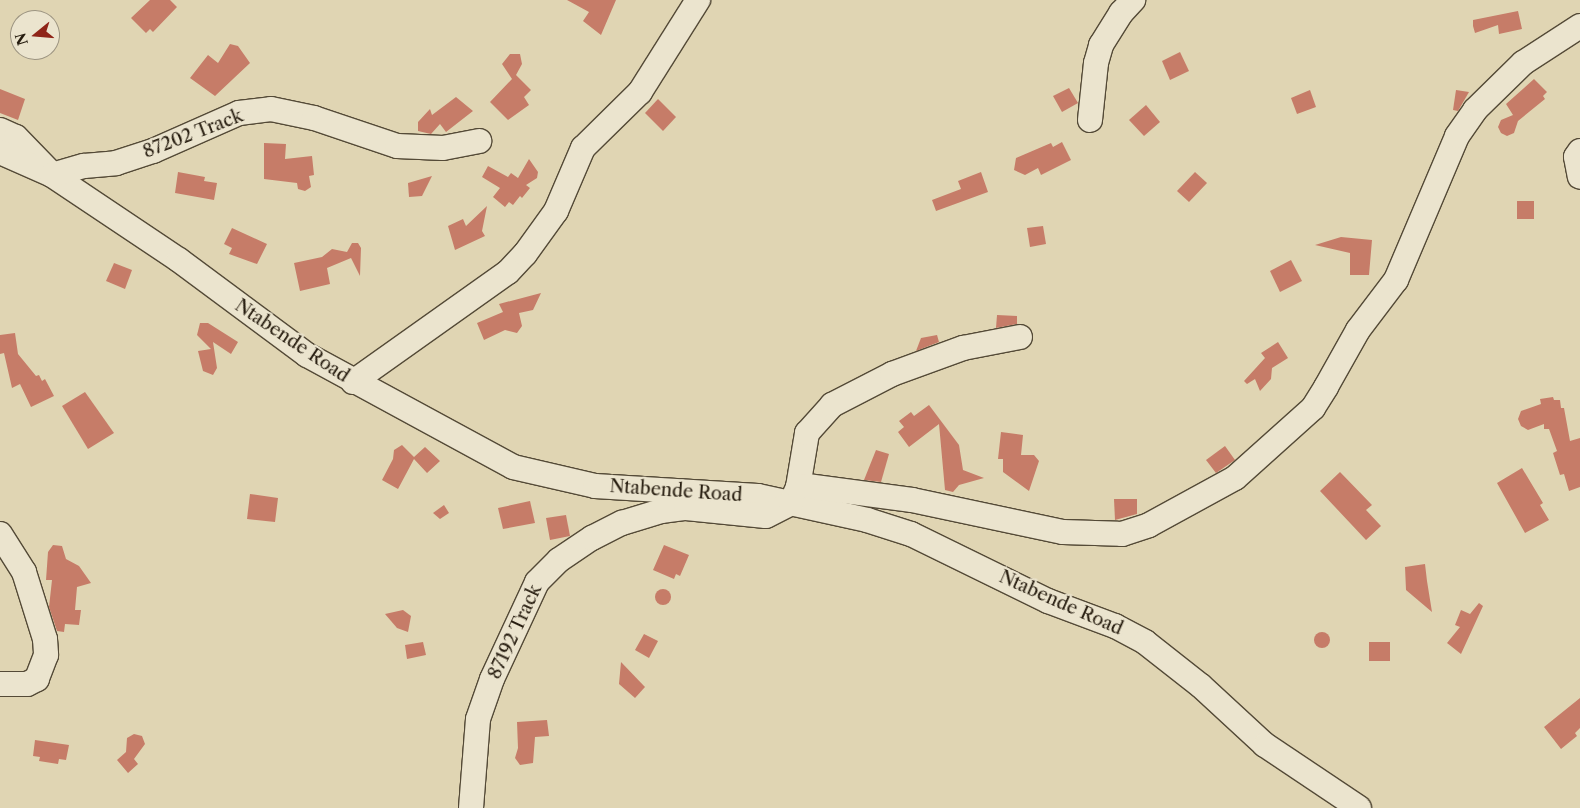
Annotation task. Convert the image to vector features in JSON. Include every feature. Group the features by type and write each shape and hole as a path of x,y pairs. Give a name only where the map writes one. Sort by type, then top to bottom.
{"street":[{"path":"353,382 508,272 538,238 556,211 583,148 640,92 698,0"},
{"path":"1090,120 1096,63 1101,46 1121,13 1133,0"},
{"path":"1020,337 955,351 892,374 832,405 807,433 794,495 912,500 975,515 1099,535 1122,534 1149,524 1230,481 1313,408 1358,330 1396,280 1457,136 1475,110 1523,63 1580,26"},
{"name":"87202 Track","path":"52,175 84,166 116,163 153,151 239,113 270,109 314,118 397,146 443,148 479,141"},
{"path":"0,130 35,154 52,175"},
{"path":"1580,151 1576,157 1580,178"},
{"name":"Ntabende Road","path":"0,152 52,175 179,260 307,355 353,382 513,467 595,486 758,496 794,495 911,534 1048,601 1115,626 1145,642 1201,686 1265,744 1359,808"},
{"name":"87192 Track","path":"471,808 478,719 492,679 537,582 559,560 592,538 622,523 661,511 686,508 766,516 794,495"},
{"path":"0,534 24,572 45,639 46,655 37,679 27,684 0,684"}],"building":[{"path":"150,0 170,0 177,7 153,32 150,29 146,33 131,18"},
{"path":"567,0 616,0 601,35 583,21 589,12"},
{"path":"1518,11 1522,29 1499,34 1498,25 1475,33 1473,20"},
{"path":"230,44 238,46 250,63 215,96 190,78 208,55 218,63"},
{"path":"1180,52 1189,71 1170,80 1162,61"},
{"path":"510,54 520,54 522,64 516,75 531,90 524,97 529,105 508,120 490,102 512,79 502,64"},
{"path":"1534,79 1547,92 1543,96 1545,99 1518,121 1514,133 1507,136 1501,133 1498,127 1501,120 1513,115 1506,104"},
{"path":"1069,88 1078,103 1062,112 1053,96"},
{"path":"0,89 25,99 18,120 0,113"},
{"path":"1310,90 1316,107 1297,114 1291,98"},
{"path":"1456,90 1469,92 1458,111 1453,110"},
{"path":"456,97 473,111 446,132 440,124 431,134 418,131 418,122 430,109 432,115"},
{"path":"658,99 676,117 663,131 645,113"},
{"path":"1146,105 1160,122 1144,136 1129,120"},
{"path":"1062,142 1071,160 1041,175 1038,168 1025,175 1014,170 1016,158 1051,143 1053,147"},
{"path":"264,143 286,144 285,159 312,156 314,175 309,176 311,187 305,191 298,189 297,183 264,179"},
{"path":"529,159 538,172 537,178 526,185 530,188 522,198 520,196 513,205 509,202 505,207 493,197 500,188 482,177 488,166 508,177 511,173 518,178"},
{"path":"178,172 205,177 204,181 217,183 214,200 175,193"},
{"path":"981,172 988,192 936,211 932,200 961,189 958,181"},
{"path":"1195,172 1207,183 1189,202 1177,191"},
{"path":"432,176 422,196 409,197 408,183"},
{"path":"1517,201 1534,201 1534,219 1517,219"},
{"path":"487,206 482,231 485,236 455,250 448,226 463,219 466,226"},
{"path":"1043,226 1046,244 1030,247 1027,228"},
{"path":"232,228 267,244 257,264 229,254 232,248 224,244"},
{"path":"1341,237 1372,240 1369,275 1350,275 1350,253 1315,245"},
{"path":"352,243 358,243 361,248 360,276 351,258 327,268 330,284 300,291 294,263 322,257 332,249 347,252"},
{"path":"1291,260 1302,281 1280,292 1270,271"},
{"path":"114,263 132,270 125,289 106,281"},
{"path":"541,293 533,310 519,313 522,326 517,333 505,330 484,340 477,323 503,312 499,304"},
{"path":"997,315 1017,316 1017,324 996,328"},
{"path":"200,323 208,323 238,342 231,354 213,342 217,368 213,375 203,371 198,351 211,349 197,335"},
{"path":"15,333 18,354 36,376 39,375 42,381 45,379 54,396 31,407 20,384 12,388 4,353 0,354 0,335"},
{"path":"937,335 939,342 916,351 921,338"},
{"path":"1278,342 1288,358 1272,368 1271,379 1260,391 1255,379 1247,384 1244,381 1265,358 1261,353"},
{"path":"85,392 114,433 88,449 62,406"},
{"path":"1553,397 1554,400 1560,400 1561,408 1564,408 1570,441 1580,438 1580,487 1569,491 1564,474 1560,475 1553,453 1557,451 1549,429 1544,429 1544,424 1528,430 1521,426 1518,419 1521,411 1541,404 1540,399"},
{"path":"929,405 959,445 963,470 984,478 959,485 953,492 945,490 939,424 909,447 898,432 904,427 899,421 911,412 914,416"},
{"path":"1001,432 1023,435 1021,455 1034,455 1039,461 1029,491 1003,472 1003,459 998,459"},
{"path":"402,445 414,457 425,447 440,461 427,473 414,459 398,489 382,480 393,459 394,450"},
{"path":"1225,446 1235,460 1216,473 1206,460"},
{"path":"876,450 889,454 881,482 864,480"},
{"path":"1522,468 1543,503 1540,505 1549,520 1525,533 1497,483"},
{"path":"1340,472 1372,505 1366,510 1381,526 1366,540 1320,491"},
{"path":"250,494 278,498 275,522 247,519"},
{"path":"1114,499 1137,499 1137,514 1115,520"},
{"path":"530,501 535,523 503,529 498,508"},
{"path":"444,505 449,513 440,519 433,513"},
{"path":"566,515 570,536 550,540 546,518"},
{"path":"53,545 62,546 66,559 79,566 91,583 77,587 75,610 81,610 79,625 65,624 64,632 57,631 49,607 52,580 46,580 48,552"},
{"path":"664,545 689,555 680,576 676,574 674,579 653,570"},
{"path":"1425,564 1432,612 1406,590 1405,567"},
{"path":"663,589 671,597 663,605 655,597"},
{"path":"1479,603 1483,606 1461,654 1447,643 1460,627 1455,625 1461,610 1470,614"},
{"path":"403,610 411,616 408,632 397,628 385,614"},
{"path":"1322,632 1330,640 1322,648 1314,640"},
{"path":"644,634 658,641 649,658 635,650"},
{"path":"423,642 426,655 407,659 405,645"},
{"path":"1369,642 1390,642 1390,661 1369,661"},
{"path":"621,662 645,687 635,698 619,684"},
{"path":"1580,698 1580,728 1575,733 1577,736 1561,749 1544,727"},
{"path":"547,720 549,736 535,737 533,763 520,765 515,758 518,748 517,722"},
{"path":"134,734 142,736 145,744 134,759 138,764 128,773 117,760 126,752 127,738"},
{"path":"35,740 69,745 66,760 59,759 58,764 39,761 40,757 33,756"}]}
